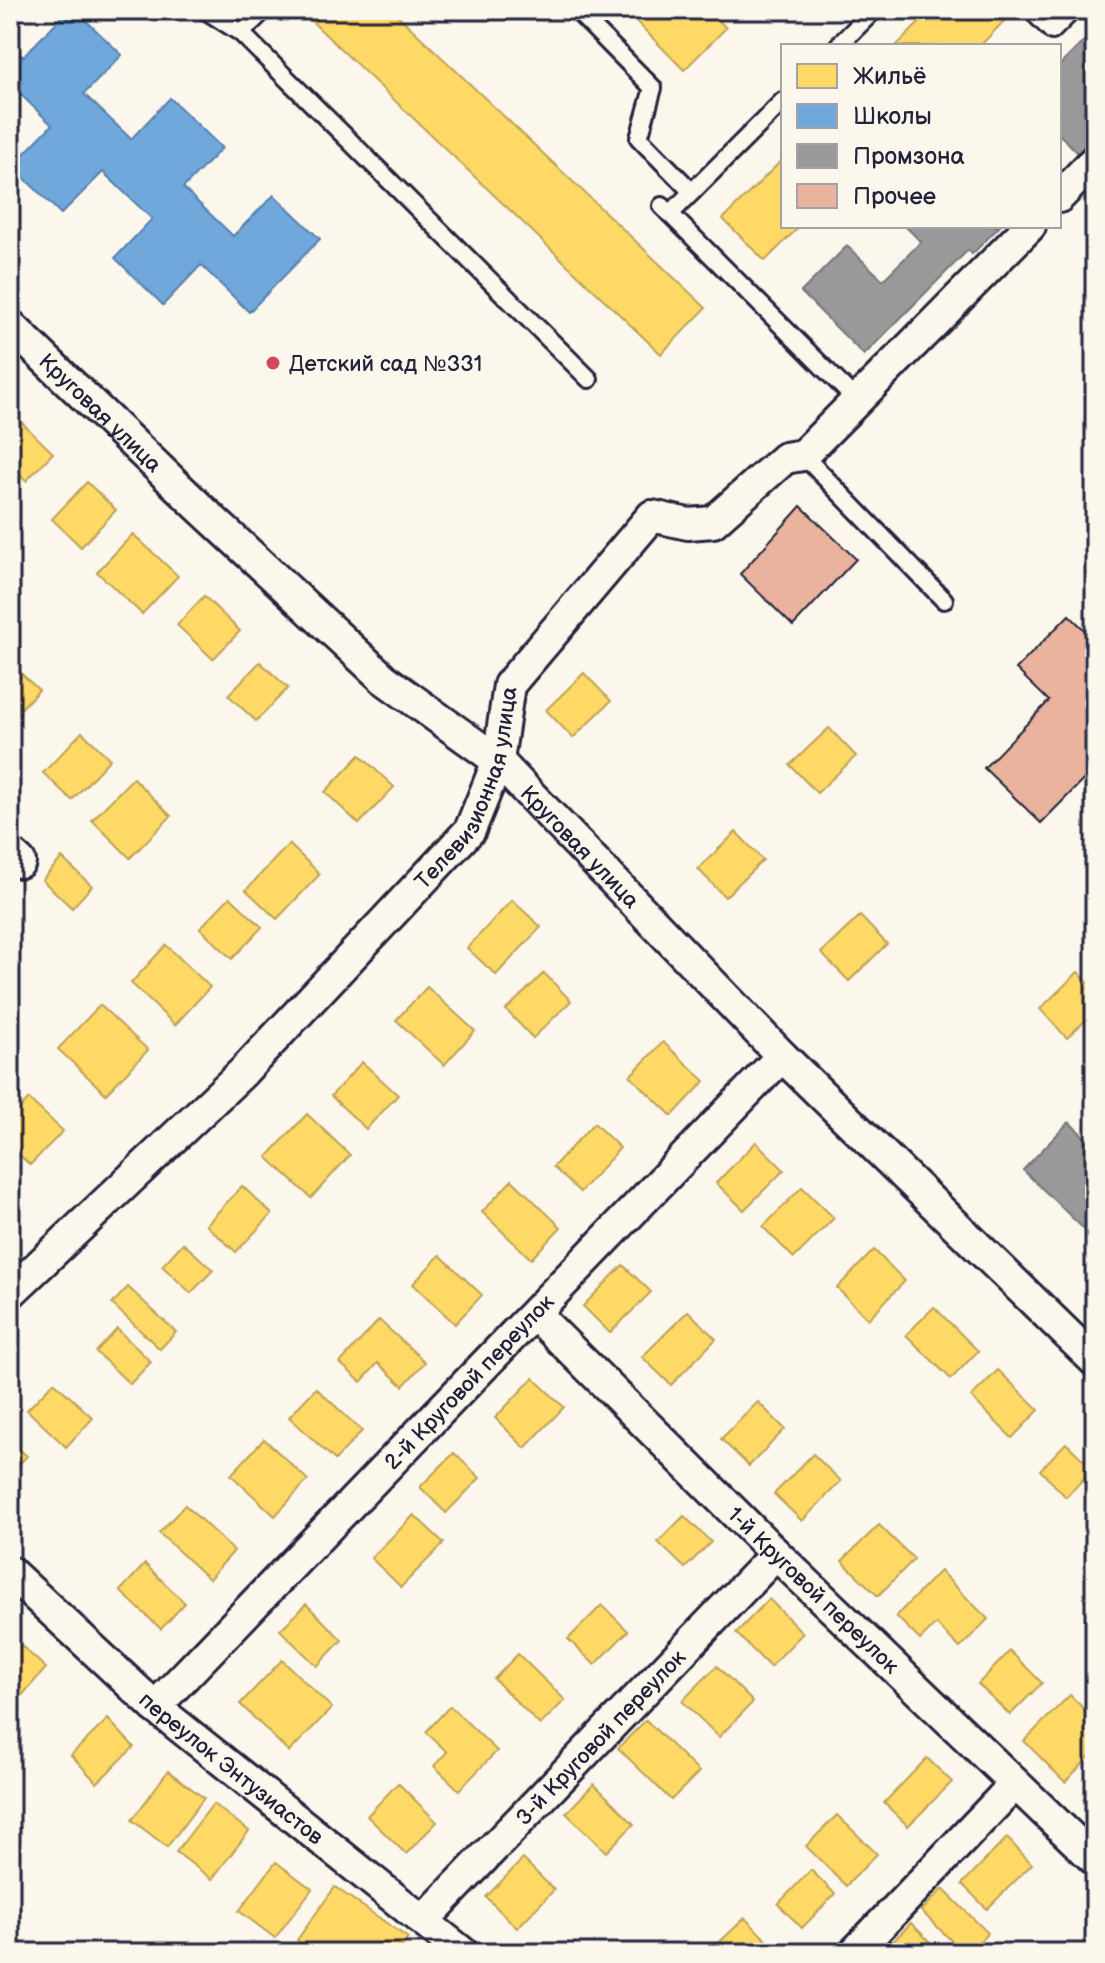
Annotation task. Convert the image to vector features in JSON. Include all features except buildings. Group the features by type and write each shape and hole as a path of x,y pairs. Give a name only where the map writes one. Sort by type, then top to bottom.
{"street":[{"path":"1061,195 1095,160"},
{"name":"Телевизионная улица","path":"10,1293 242,1073 470,830 498,761 509,685 652,516 688,524 713,522 785,458 803,455 1028,228"},
{"name":"Круговая улица","path":"10,325 384,679 498,761 782,1056 1095,1361"},
{"name":"2-й Круговой переулок","path":"155,1707 782,1056"},
{"name":"1-й Круговой переулок","path":"535,1314 776,1554 1095,1860"},
{"name":"3-й Круговой переулок","path":"424,1920 776,1554"},
{"name":"переулок Энтузиастов","path":"10,1572 155,1707 463,1953"},
{"path":"854,1953 1015,1784"}],"lane":[{"path":"205,10 241,33 589,379"},
{"path":"241,33 264,10"},
{"path":"576,10 653,88 639,138 692,192"},
{"path":"840,44 874,10"},
{"path":"1031,10 1052,31 1073,10"},
{"path":"781,103 692,192 666,210 857,401"},
{"path":"803,455 944,600"}],"place":[{"name":"Детский сад №331","path":"273,363"}]}
